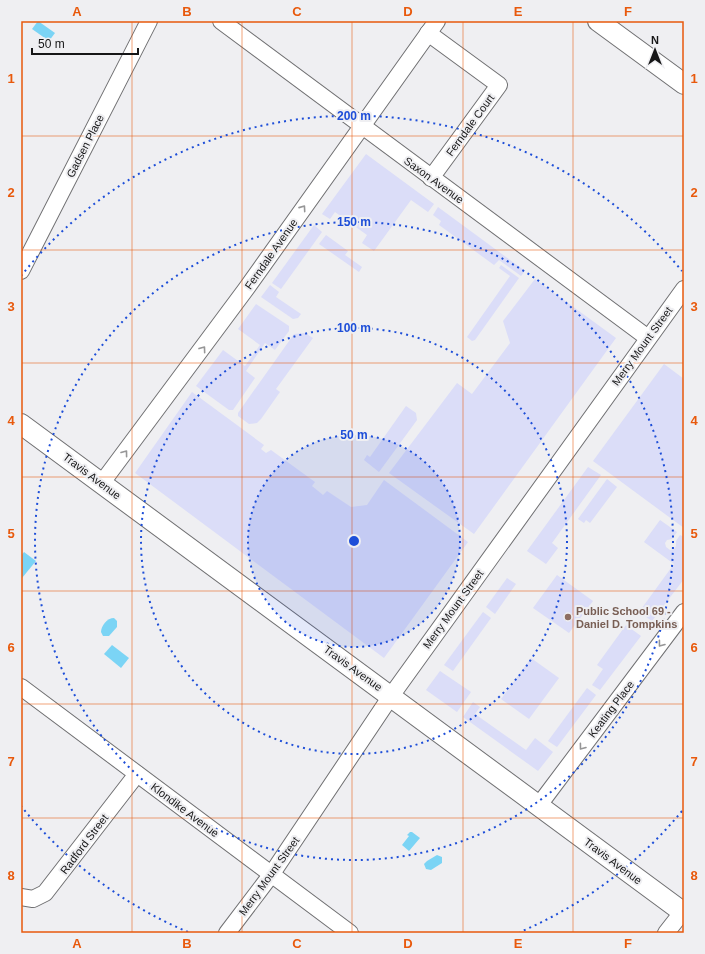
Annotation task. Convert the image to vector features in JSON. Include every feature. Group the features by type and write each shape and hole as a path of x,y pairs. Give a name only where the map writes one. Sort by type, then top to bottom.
{"street":[{"name":"Gadsen Place","path":"21,271 149,21"},
{"name":"Saxon Avenue","path":"221,21 360,126 648,338"},
{"path":"598,21 684,84"},
{"name":"Ferndale Avenue","path":"102,484 246,289 360,126 433,27"},
{"name":"Ferndale Court","path":"432,178 499,85 433,27"},
{"name":"Merry Mount Street","path":"227,933 271,875 391,696 684,289"},
{"name":"Travis Avenue","path":"21,424 683,912"},
{"name":"Keating Place","path":"539,805 684,612"},
{"name":"Klondike Avenue","path":"21,687 350,933"},
{"name":"Radford Street","path":"21,897 33,899 45,893 137,774"},
{"path":"666,933 683,912"}],"shaded area":[{"path":"366,154 434,204 428,212 411,200 374,251 362,243 367,235 335,212 330,219 322,214"},
{"path":"438,207 525,271 521,276 499,260 494,265 439,225 441,221 433,215"},
{"path":"314,225 322,232 281,289 272,283"},
{"path":"326,235 348,251 345,255 362,267 359,272 319,244"},
{"path":"501,265 519,278 475,340 472,341 467,337 510,276 499,268"},
{"path":"535,279 616,338 474,534 389,473 457,383 472,394 510,343 503,321"},
{"path":"270,285 279,292 276,297 301,314 298,318 293,319 261,297"},
{"path":"256,304 289,326 289,331 275,350 265,343 246,371 255,378 233,410 229,410 196,386 223,350 245,366 260,345 238,329"},
{"path":"305,333 313,338 276,389 280,392 261,419 257,423 249,424 238,416 238,413 294,334"},
{"path":"664,364 684,379 684,528 593,461"},
{"path":"192,392 264,445 261,449 266,453 271,450 315,482 312,486 323,495 327,491 351,507 367,505 384,480 468,542 384,658 135,473"},
{"path":"406,406 416,413 417,420 379,472 364,460 367,455 370,457"},
{"path":"588,467 601,475 552,543 558,548 546,564 527,551"},
{"path":"607,479 617,487 590,523 586,520 584,523 578,519"},
{"path":"660,520 677,532 672,539 667,540 665,543 666,547 670,550 674,549 676,546 676,541 680,535 684,537 684,579 652,621 639,612 674,564 644,542"},
{"path":"557,575 593,601 569,633 533,608"},
{"path":"507,578 516,584 495,614 486,607"},
{"path":"483,612 491,618 453,671 444,665"},
{"path":"626,625 641,636 600,690 592,685 603,669 597,665"},
{"path":"531,658 559,678 529,719 501,699"},
{"path":"440,671 471,692 457,712 426,690"},
{"path":"587,688 596,695 557,747 548,741"},
{"path":"473,702 480,707 475,714 526,750 535,738 553,752 538,771 463,717"}],"water":[{"path":"38,21 55,33 49,41 32,29"},
{"path":"24,552 36,561 22,578 21,556"},
{"path":"114,618 117,621 117,627 109,636 103,636 101,630 103,625 109,619"},
{"path":"112,645 129,658 121,668 104,654"},
{"path":"410,832 420,838 409,851 402,845 409,836 407,835"},
{"path":"437,855 442,857 442,863 431,870 426,869 424,864"}],"place":[{"name":"Public School 69 - Daniel D. Tompkins","path":"568,617"}]}
